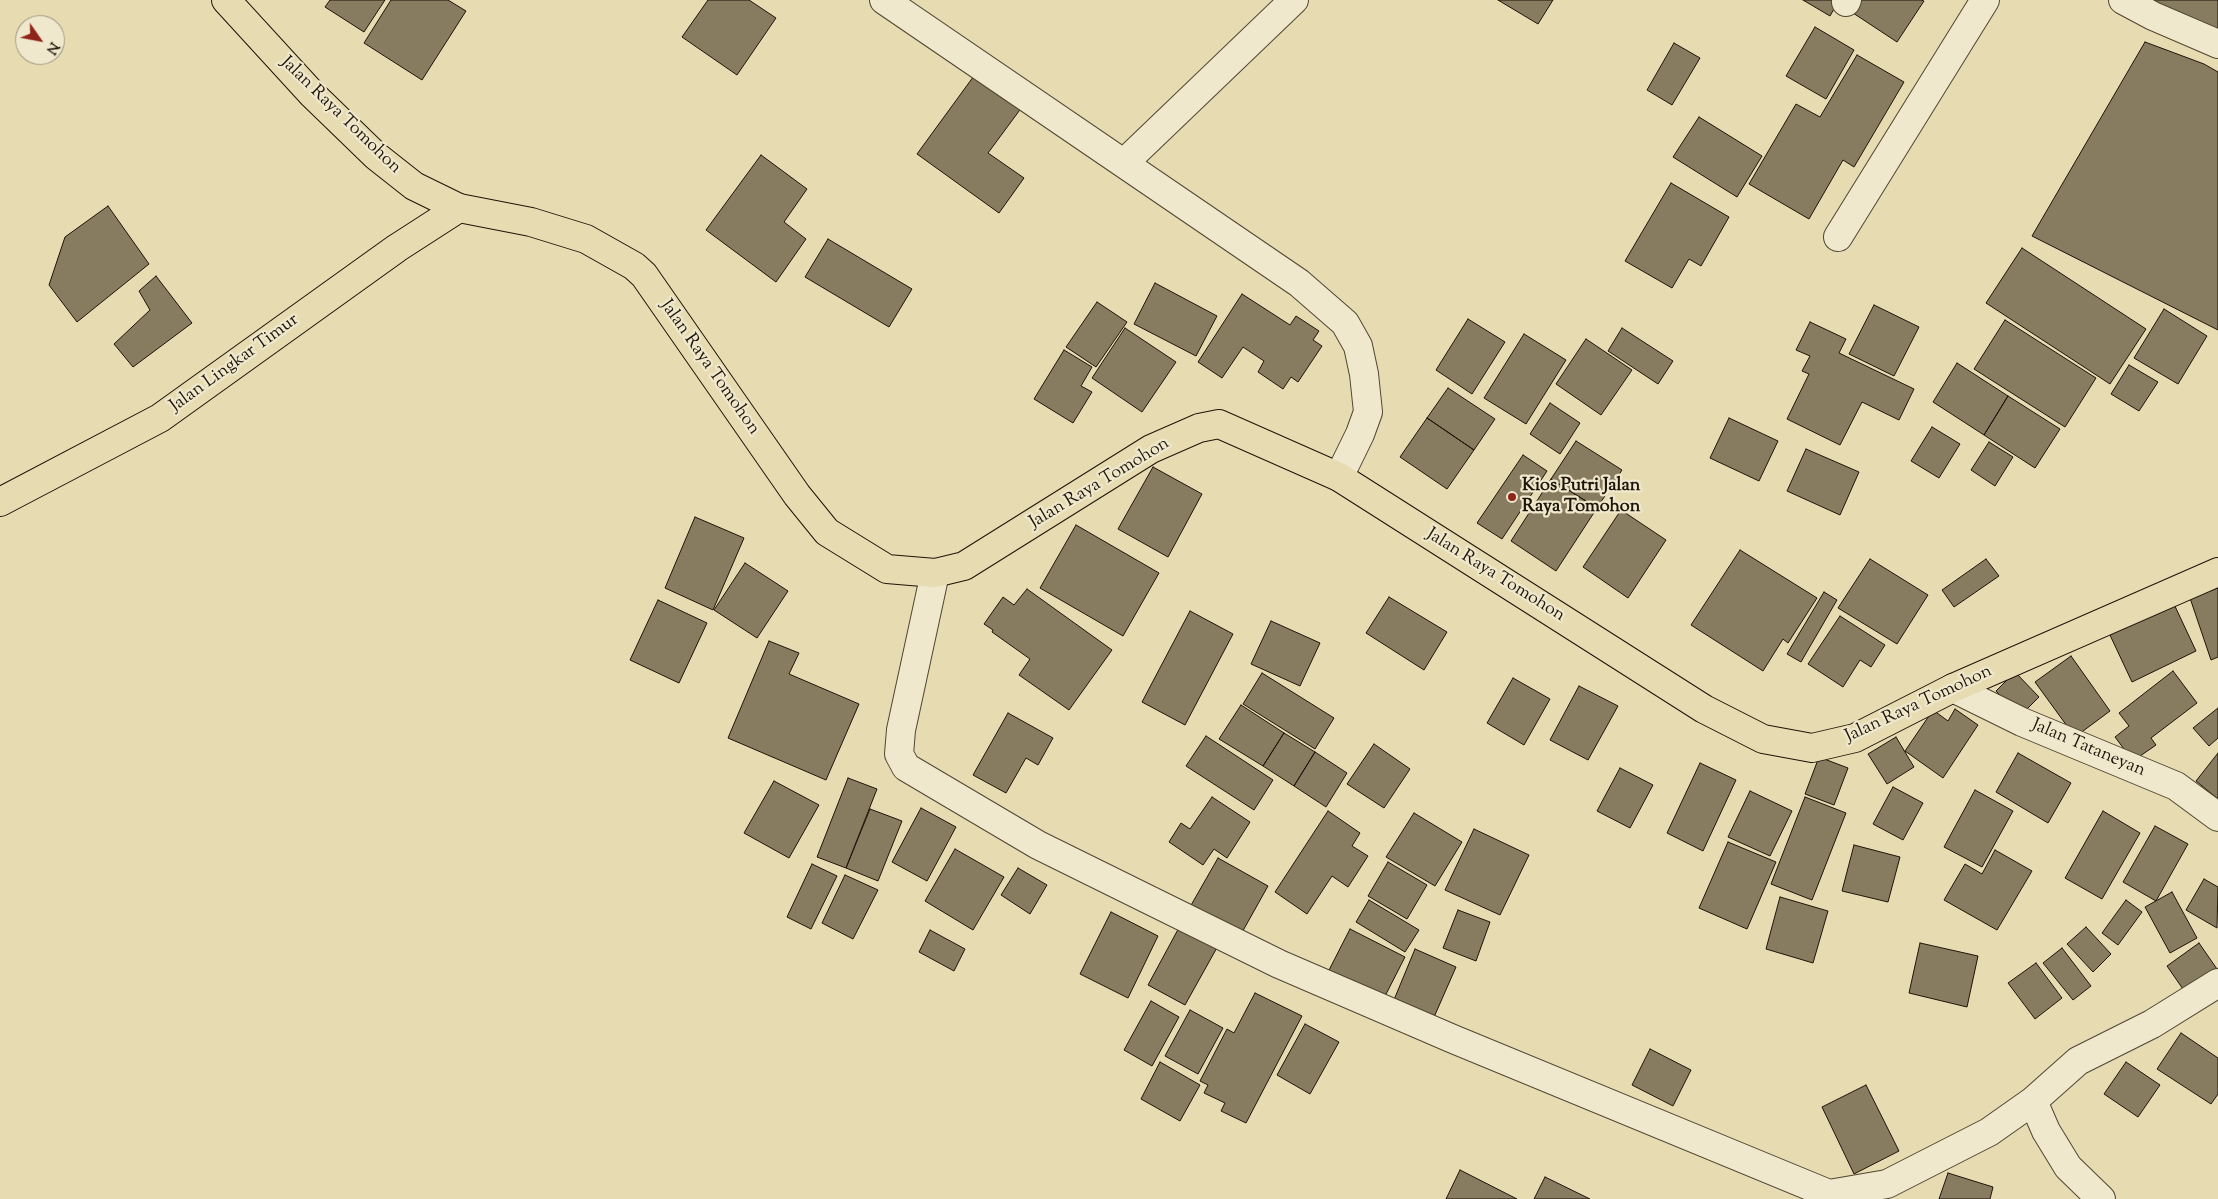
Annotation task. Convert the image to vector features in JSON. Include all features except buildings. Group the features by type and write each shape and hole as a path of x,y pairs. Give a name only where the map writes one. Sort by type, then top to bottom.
{"main road":[{"name":"Jalan Raya Tomohon","path":"226,0 313,95 376,156 414,186 459,208 532,222 586,240 634,266 644,276 796,495 827,532 887,569 935,573 964,566 1151,449 1199,428 1219,424 1339,477 1704,709 1763,739 1812,748 1855,738 1953,688 2218,572"},
{"name":"Jalan Lingkar Timur","path":"0,502 160,418 396,248 459,208"}],"street":[{"path":"884,0 1299,283 1345,323 1358,346 1364,374 1368,412 1360,434 1339,477"},
{"path":"1124,163 1294,0"},
{"path":"1838,237 1985,0"},
{"path":"2123,0 2218,44"},
{"path":"935,573 901,730 899,754 906,767 1038,845 1279,964 1453,1039 1829,1194 1887,1184 1989,1132 2033,1101 2078,1061 2152,1024 2218,983"},
{"name":"Jalan Tataneyan","path":"1953,688 2022,722 2176,786 2218,817"},
{"path":"2033,1101 2046,1131 2068,1167 2101,1199"}],"place":[{"name":"Kios Putri Jalan Raya Tomohon","path":"1512,497"}]}
